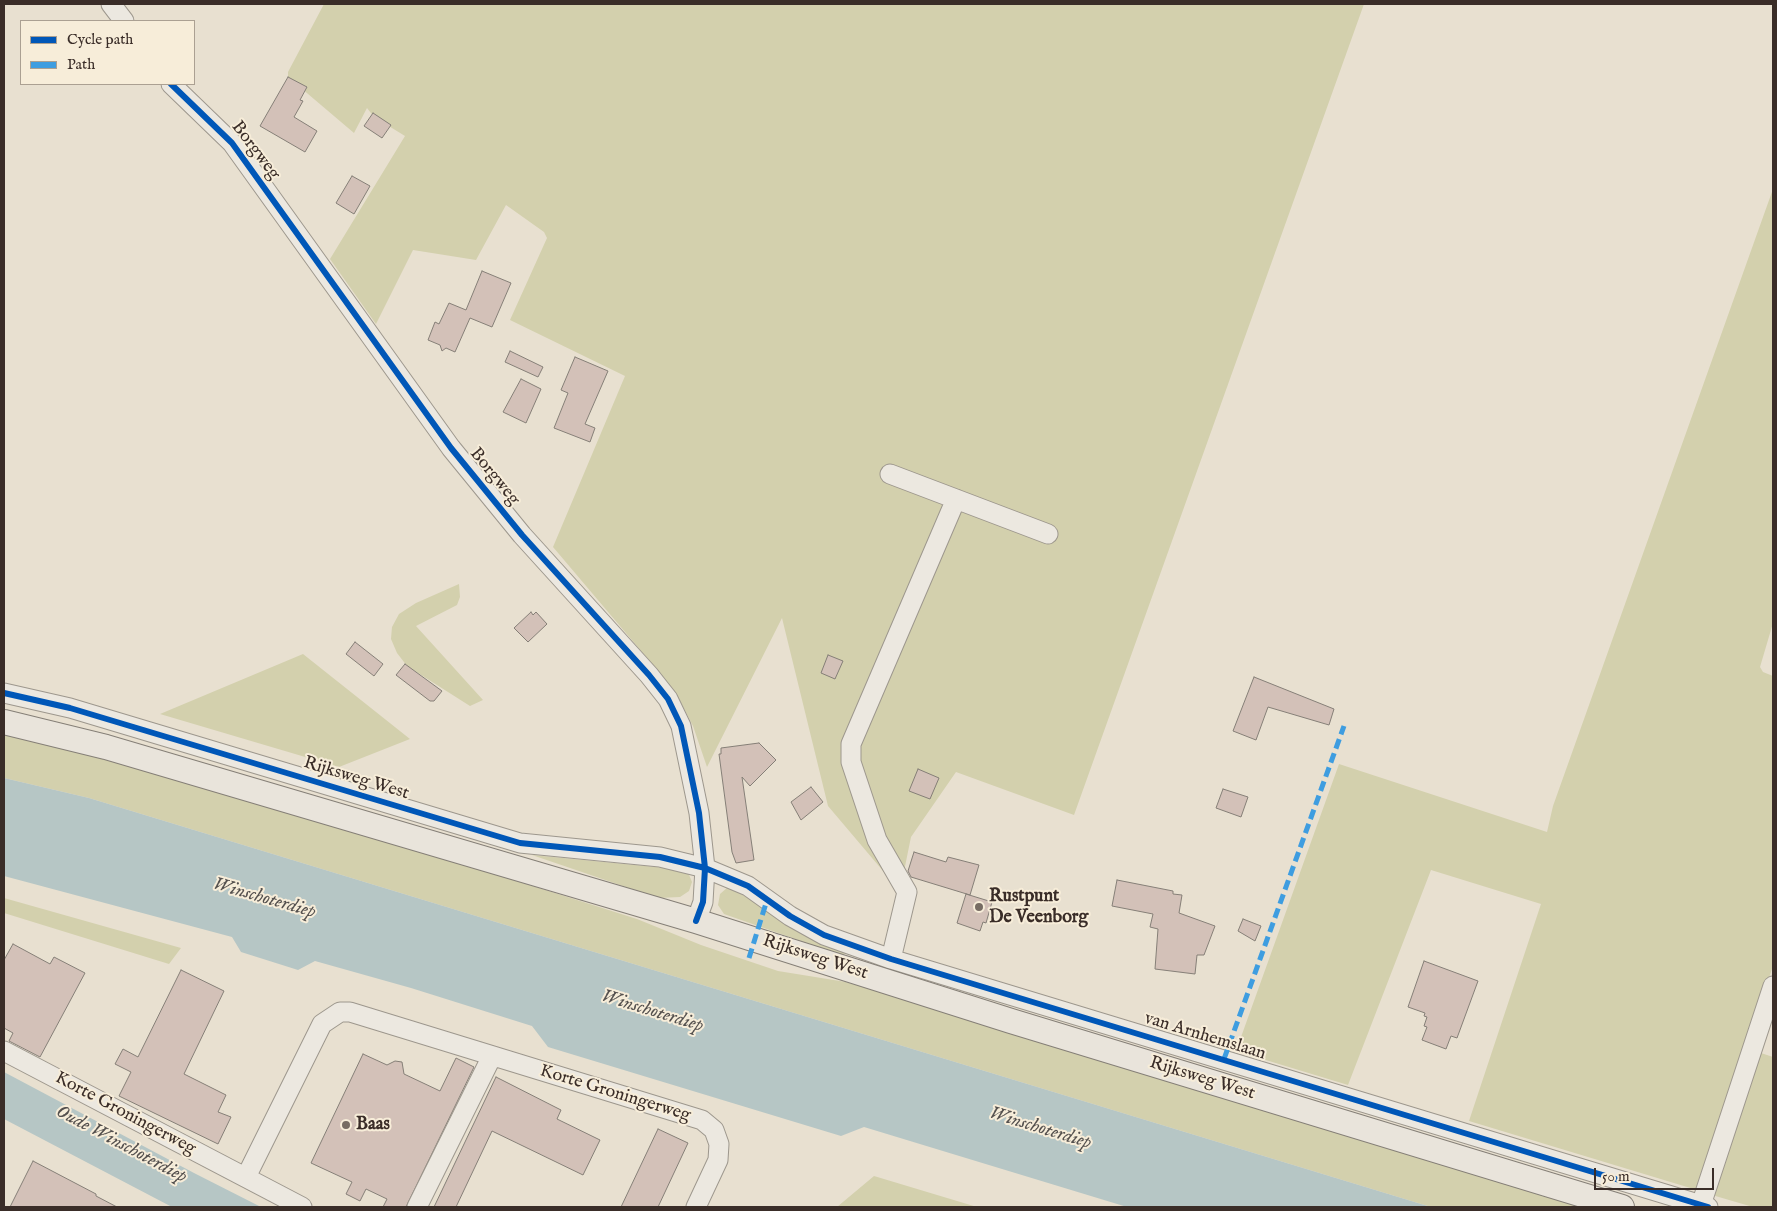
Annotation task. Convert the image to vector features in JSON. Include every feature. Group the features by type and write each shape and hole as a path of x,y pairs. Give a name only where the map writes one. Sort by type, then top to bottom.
{"main road":[{"name":"Rijksweg West","path":"4,722 106,747 696,921 1011,1021 1622,1207"}],"street":[{"path":"111,4 123,20"},
{"name":"Borgweg","path":"172,85 232,143 451,448 510,521 663,693 682,726 699,813 705,868 702,902 696,921"},
{"path":"890,474 1048,534"},
{"path":"891,959 907,892 877,840 851,762 852,744 956,499"},
{"name":"Rijksweg West","path":"4,694 70,708 520,843 660,857 705,868"},
{"name":"van Arnhemslaan","path":"705,868 748,886 790,916 824,935 891,959 1705,1206"},
{"path":"1705,1206 1773,986"},
{"name":"Korte Groningerweg","path":"246,1177 322,1024 330,1016 340,1012 350,1012 702,1120 714,1130 719,1144 718,1160 696,1207"},
{"name":"Korte Groningerweg","path":"4,1051 302,1207"},
{"path":"417,1207 492,1056"}],"shaded area":[{"path":"324,4 1364,4 1074,815 956,772 911,837 900,891 828,806 782,618 707,767 693,726 680,701 664,678 553,547 625,376 510,320 547,238 544,232 506,205 476,260 413,250 376,324 330,259 405,136 374,117 367,108 354,133 288,77 288,72"},
{"path":"1773,189 1773,623 1760,667 1763,672 1773,676 1773,966 1697,1190 1469,1121 1541,904 1431,870 1348,1085 1236,1051 1339,764 1547,832 1553,806"},
{"path":"459,584 460,597 457,605 416,626 483,700 470,706 407,666 397,653 391,639 392,627 399,614 416,603"},
{"path":"303,654 410,739 339,767 160,714"},
{"path":"4,731 147,770 517,881 637,919 701,945 778,971 846,982 1586,1207 1431,1207 89,798 4,778"},
{"path":"532,855 687,870 692,882 689,891 680,897 658,898"},
{"path":"728,887 846,954 838,954 724,914 718,905 720,894"},
{"path":"4,898 181,948 169,964 4,913"},
{"path":"1761,1053 1773,1057 1773,1207 1753,1207 1712,1195"},
{"path":"874,1176 977,1207 837,1207"}],"water":[{"name":"Winschoterdiep","path":"4,778 89,798 1431,1207 1127,1207 864,1127 841,1136 548,1047 532,1026 411,988 315,961 298,970 241,952 232,937 4,876"},
{"name":"Oude Winschoterdiep","path":"4,1072 261,1207 172,1207 4,1119"}],"building":[{"path":"288,77 307,87 300,100 303,101 294,117 317,131 305,152 260,126"},
{"path":"373,113 391,125 382,138 364,126"},
{"path":"352,176 370,186 354,214 336,203"},
{"path":"482,271 511,283 492,327 470,318 455,352 446,348 442,351 440,345 428,340 435,322 439,324 449,303 466,310"},
{"path":"510,351 543,367 538,377 505,362"},
{"path":"575,357 608,371 585,424 595,428 590,442 554,428 568,393 561,390"},
{"path":"521,379 541,389 526,423 503,412"},
{"path":"531,612 533,615 536,612 547,624 528,642 514,628"},
{"path":"355,642 383,664 374,676 346,654"},
{"path":"828,655 843,661 835,679 821,673"},
{"path":"405,664 442,691 434,701 430,701 396,675"},
{"path":"1254,677 1334,709 1329,725 1268,707 1256,740 1233,731"},
{"path":"759,743 776,760 750,786 742,777 754,860 736,863 732,852 719,754 721,754 721,748"},
{"path":"918,769 939,778 930,799 909,791"},
{"path":"811,787 823,802 801,820 791,802"},
{"path":"1223,789 1248,797 1241,817 1216,808"},
{"path":"914,852 946,862 948,857 979,865 970,895 911,877 908,871"},
{"path":"1117,880 1173,891 1173,894 1182,895 1179,913 1215,926 1204,955 1197,955 1195,974 1155,969 1158,929 1150,927 1153,914 1112,906"},
{"path":"966,894 992,902 986,923 983,922 980,931 957,923"},
{"path":"1243,919 1261,926 1255,941 1238,931"},
{"path":"13,944 50,964 54,957 85,973 40,1057 9,1041 13,1033 4,1028 4,960"},
{"path":"1424,961 1478,981 1457,1038 1451,1036 1446,1049 1422,1040 1427,1027 1424,1026 1427,1017 1424,1016 1425,1013 1408,1007"},
{"path":"181,970 224,991 184,1074 226,1095 218,1112 231,1117 218,1144 119,1096 131,1072 115,1064 123,1049 138,1057"},
{"path":"363,1054 387,1065 395,1061 402,1062 404,1074 440,1091 456,1058 474,1067 406,1207 383,1207 387,1199 366,1189 360,1201 346,1194 352,1182 311,1163"},
{"path":"496,1077 561,1110 557,1119 600,1140 583,1175 492,1131 456,1207 434,1207"},
{"path":"658,1129 688,1143 658,1207 621,1207"},
{"path":"33,1161 96,1194 96,1196 117,1207 10,1207"}],"marked path":[{"path":"1224,1059 1344,726"},
{"path":"749,958 767,900"}],"cycle path":[{"path":"172,85 232,143 451,448 522,535 649,675 668,699 681,726 699,813 705,868 703,902 696,921"},
{"path":"4,693 70,708 520,843 660,857 705,868 748,886 790,916 824,935 891,959 1708,1207"}],"place":[{"name":"Rustpunt De Veenborg","path":"979,907"},
{"name":"Baas","path":"346,1125"}]}
